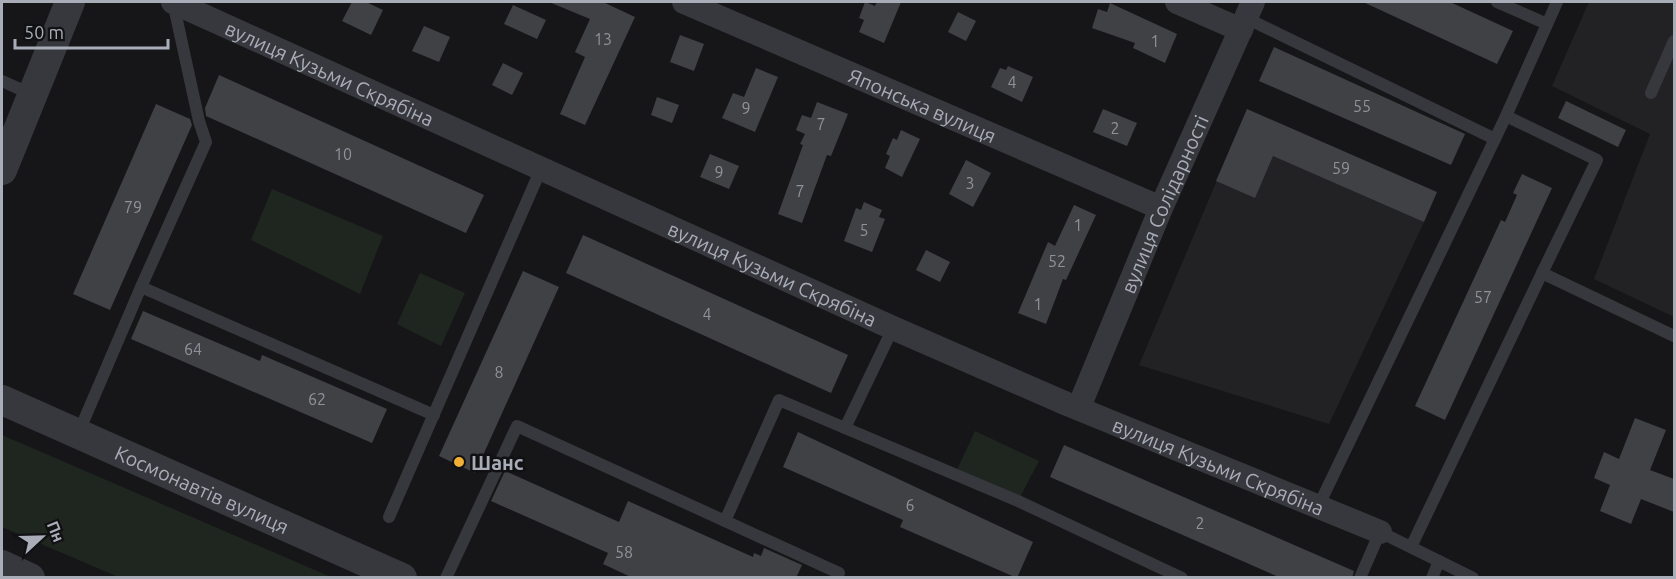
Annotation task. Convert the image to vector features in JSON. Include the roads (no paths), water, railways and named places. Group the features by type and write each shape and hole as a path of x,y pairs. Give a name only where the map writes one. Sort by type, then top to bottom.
{"street":[{"path":"2,170 70,2"},
{"name":"вулиця Кузьми Скрябіна","path":"173,2 892,328 1067,404 1380,532"},
{"name":"Японська вулиця","path":"684,2 1161,208"},
{"path":"1177,2 1247,16"},
{"name":"вулиця Солідарності","path":"1079,407 1161,208 1247,16"},
{"name":"Космонавтів вулиця","path":"2,400 402,578"},
{"path":"2,565 30,578"}],"lane":[{"path":"78,434 206,142 199,121 173,2"},
{"path":"1497,2 1547,24"},
{"path":"1318,507 1506,116 1557,2"},
{"path":"1247,16 1495,139"},
{"path":"1651,93 1674,41"},
{"path":"2,81 33,95"},
{"path":"1411,547 1597,160 1506,116"},
{"path":"389,517 541,169"},
{"path":"1542,273 1674,336"},
{"path":"141,287 434,415"},
{"path":"845,428 892,328"},
{"path":"725,521 779,399 1018,501 1182,578"},
{"path":"446,578 517,426 842,576"},
{"path":"1360,578 1380,532 1473,578"},
{"path":"1432,578 1439,561"}],"place":[{"name":"Шанс","path":"459,462"}]}
